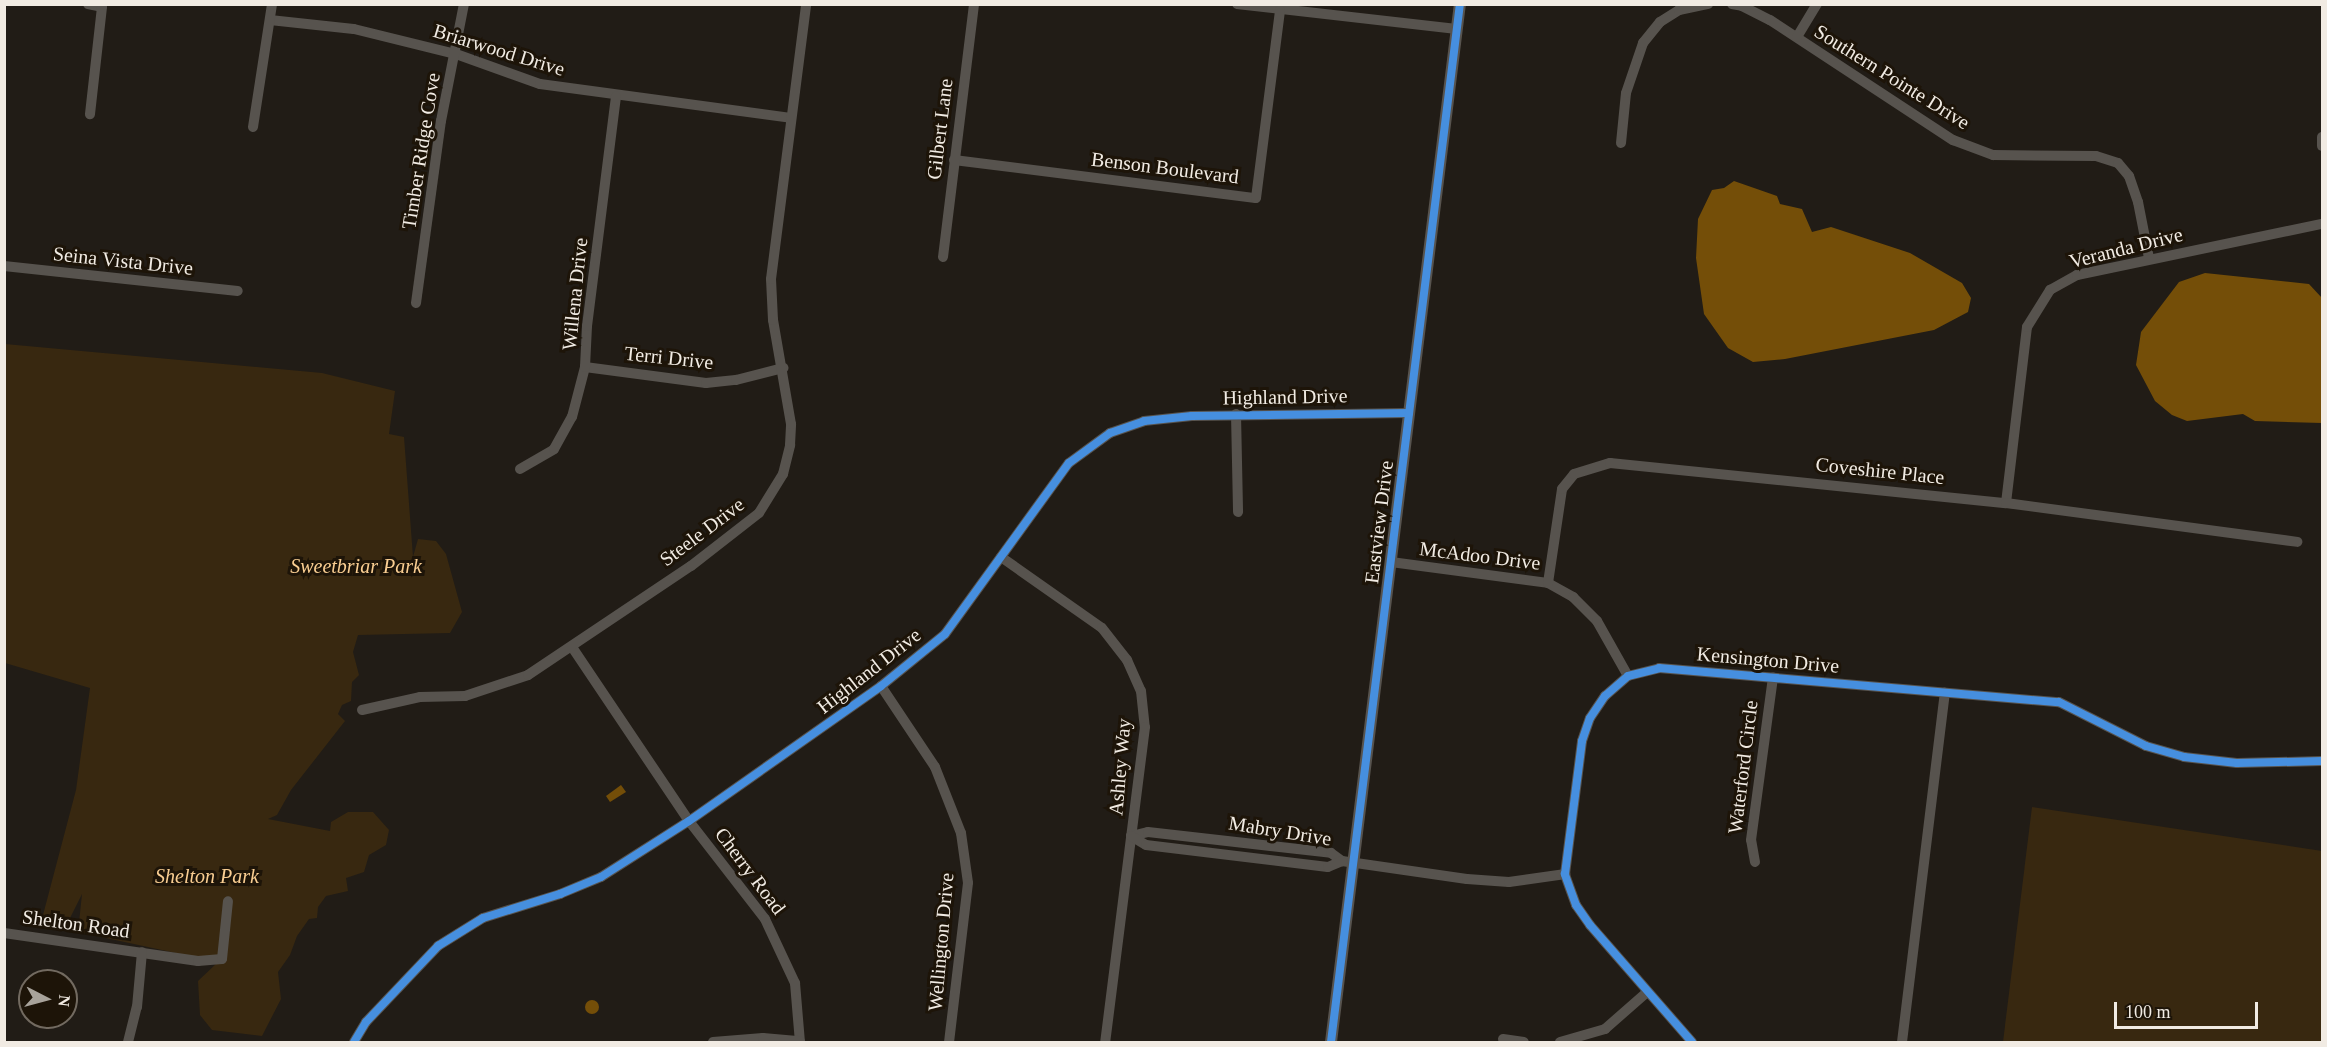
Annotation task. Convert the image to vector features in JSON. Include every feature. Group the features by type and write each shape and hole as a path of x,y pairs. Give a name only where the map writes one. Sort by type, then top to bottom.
{"street":[{"path":"88,4 102,7 90,114"},
{"path":"253,127 272,4"},
{"name":"Timber Ridge Cove","path":"416,303 441,121 464,4"},
{"name":"Steele Drive","path":"362,710 420,697 465,696 500,687 528,675 691,566 759,513 783,474 790,445 783,368 773,320 771,279 806,4"},
{"name":"Gilbert Lane","path":"943,258 974,4"},
{"path":"1237,4 1280,11 1457,29"},
{"name":"Eastview Drive","path":"1331,1042 1348,861 1391,562 1460,4"},
{"path":"1621,143 1626,93 1643,44 1660,22 1679,10 1708,4"},
{"name":"Southern Pointe Drive","path":"1732,4 1743,6 1797,37 1953,140 1993,154 2096,156 2118,163 2129,176 2138,202 2149,258"},
{"path":"1797,37 1817,4"},
{"name":"Benson Boulevard","path":"954,160 1256,198 1280,11"},
{"name":"Briarwood Drive","path":"270,20 354,29 456,54 540,84 616,97 791,118"},
{"name":"Willena Drive","path":"520,469 554,449 572,417 585,367 587,326 616,97"},
{"path":"2322,137 2322,146"},
{"name":"Veranda Drive","path":"2006,503 2027,327 2035,309 2050,290 2077,275 2149,258 2322,224"},
{"name":"Seina Vista Drive","path":"4,267 238,291"},
{"name":"Terri Drive","path":"585,367 706,383 736,380 783,368"},
{"name":"Highland Drive","path":"354,1042 366,1022 438,946 483,918 560,894 601,877 690,821 881,686 945,634 1069,463 1110,433 1143,421 1236,414 1409,413"},
{"path":"1236,414 1238,512"},
{"name":"Coveshire Place","path":"1548,583 1562,489 1574,474 1610,463 2006,503 2297,542"},
{"name":"Ashley Way","path":"1001,557 1102,628 1127,660 1141,692 1145,727 1106,1042"},
{"name":"McAdoo Drive","path":"1391,562 1548,583 1573,597 1597,621 1628,676"},
{"name":"Cherry Road","path":"572,647 690,821 765,919 787,958 800,1003 800,1042"},
{"name":"Kensington Drive","path":"1692,1042 1646,993 1576,905 1565,874 1582,741 1590,718 1605,696 1628,676 1659,668 2059,702 2146,746 2184,757 2237,763 2322,761"},
{"name":"Waterford Circle","path":"1755,862 1751,840 1773,677"},
{"name":"Wellington Drive","path":"881,686 935,768 961,833 968,884 949,1042"},
{"path":"1902,1042 1945,693"},
{"name":"Mabry Drive","path":"1131,836 1146,845 1328,867 1348,861 1509,882 1565,874"},
{"name":"Shelton Road","path":"4,933 198,961 222,959 228,901"},
{"path":"128,1042 137,1007 142,952"},
{"path":"1560,1042 1605,1029 1646,993"},
{"path":"713,1042 763,1038 800,1042"},
{"path":"1503,1039 1524,1042"}],"green space":[{"path":"5,344 322,373 395,391 389,434 404,437 413,557 418,539 436,541 446,554 462,612 450,633 358,635 353,652 359,675 352,682 351,701 342,705 338,714 345,721 291,790 277,815 268,819 330,831 331,822 348,812 373,812 389,830 386,845 369,855 364,872 346,878 348,891 326,896 318,907 317,918 309,919 297,936 290,955 278,972 281,999 262,1036 212,1030 200,1015 198,981 218,962 78,932 82,894 64,930 47,923 43,915 76,790 90,688 5,663"},
{"path":"2032,807 2322,851 2322,1042 2003,1042"}],"shaded area":[{"path":"1734,181 1777,196 1780,204 1802,209 1812,232 1831,227 1910,253 1962,283 1971,298 1968,312 1934,330 1785,359 1753,362 1728,348 1704,314 1696,258 1698,219 1712,190 1724,188"},
{"path":"2205,273 2309,284 2322,298 2322,423 2255,421 2243,414 2187,421 2172,415 2155,401 2136,365 2141,332 2179,282"},
{"path":"621,785 626,792 610,802 606,796"},
{"path":"592,1000 597,1002 599,1007 597,1012 592,1014 587,1012 585,1007 587,1002"}],"cycle path":[{"path":"1331,1042 1460,4"},
{"path":"354,1042 366,1022 438,946 483,918 560,894 601,877 689,821 881,686 945,634 1069,463 1110,433 1144,421 1192,416 1409,413"},
{"path":"1692,1042 1590,925 1576,905 1565,874 1582,741 1590,718 1605,696 1628,676 1659,668 2059,702 2146,746 2184,757 2237,763 2322,761"}],"park label":[{"name":"Sweetbriar Park","path":"356,566"},
{"name":"Shelton Park","path":"207,876"}]}
